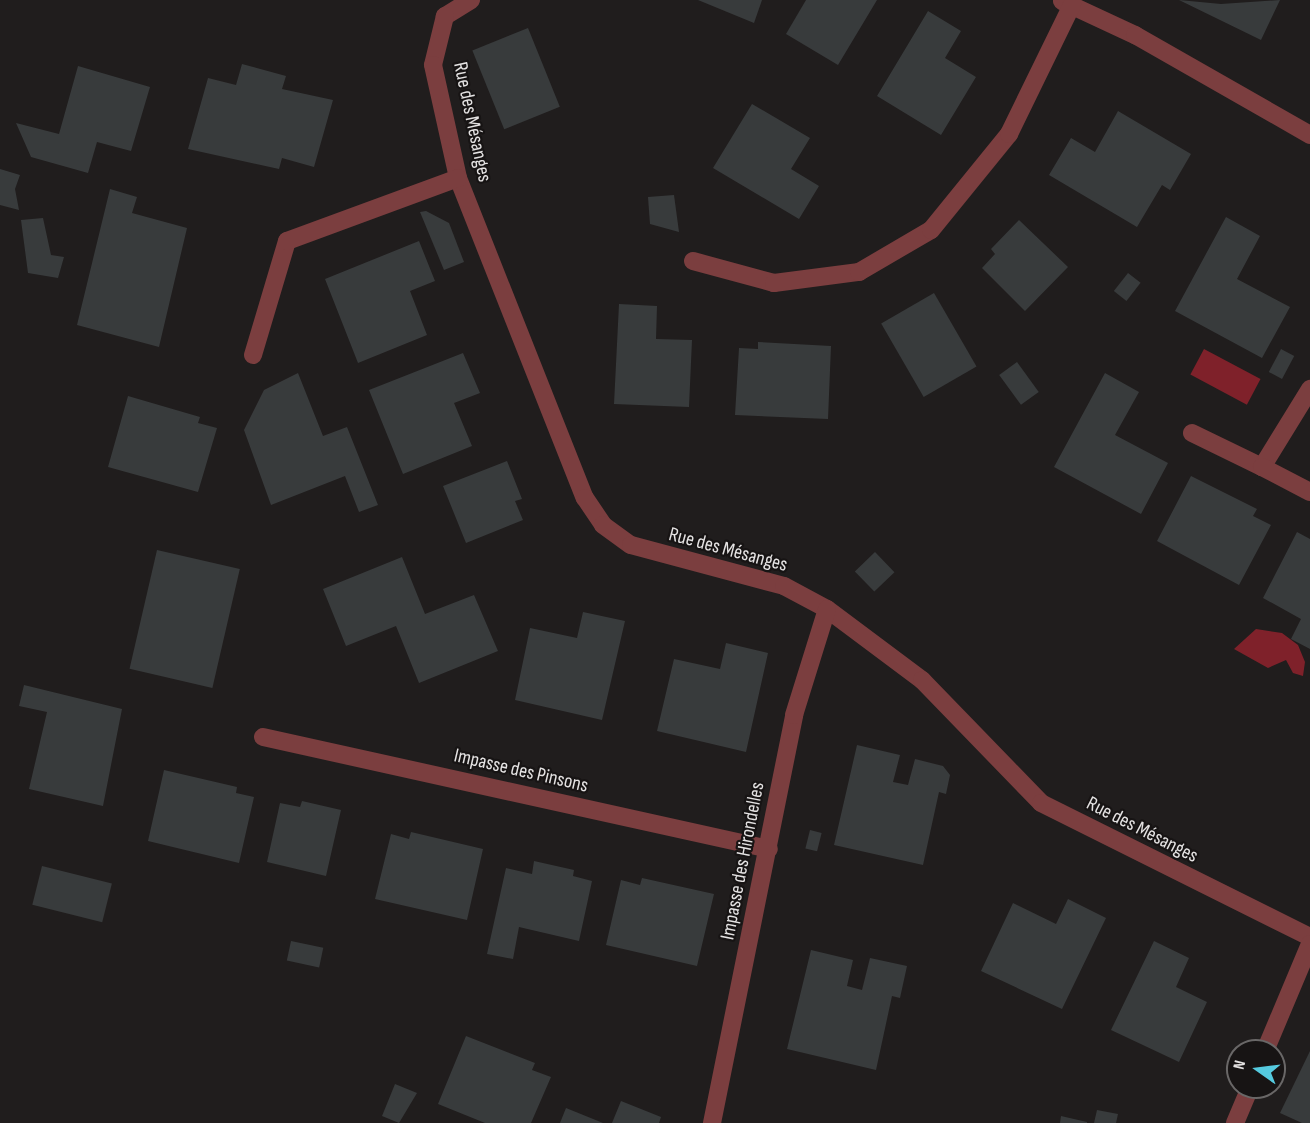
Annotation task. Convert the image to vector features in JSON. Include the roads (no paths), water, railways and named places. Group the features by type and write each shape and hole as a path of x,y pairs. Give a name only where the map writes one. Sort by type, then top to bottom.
{"street":[{"name":"Rue des Mésanges","path":"471,0 446,16 433,65 458,178 585,498 603,525 631,545 784,586 827,609 922,680 1041,802 1310,937"},
{"path":"693,261 774,283 859,272 932,230 1009,134 1066,3 1310,135"},
{"path":"253,355 287,241 458,178"},
{"path":"1262,467 1310,389"},
{"path":"1192,433 1310,492"},
{"name":"Impasse des Hirondelles","path":"712,1123 769,849 794,715 827,609"},
{"name":"Impasse des Pinsons","path":"263,736 769,849"},
{"path":"1270,1039 1310,944"},
{"path":"1235,1123 1245,1099"}]}
